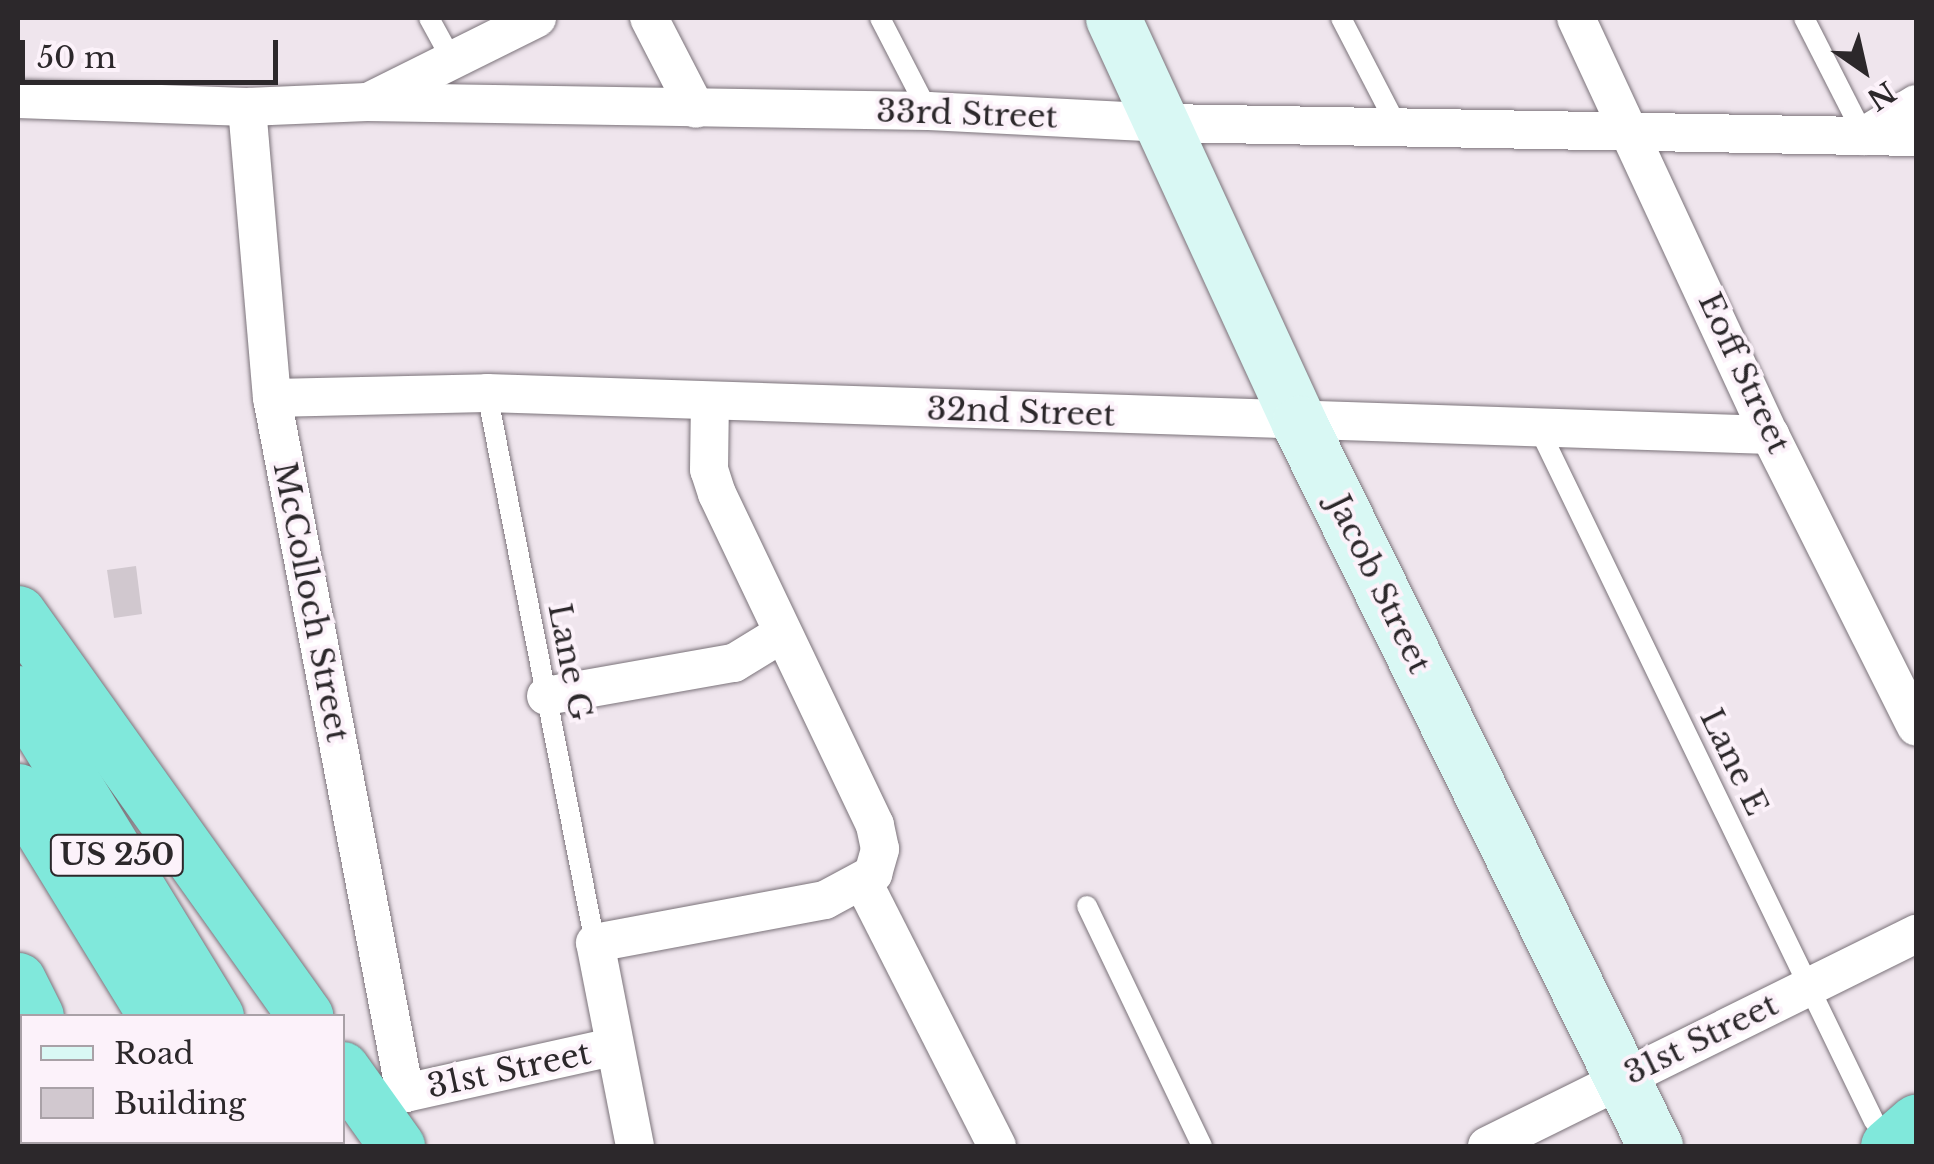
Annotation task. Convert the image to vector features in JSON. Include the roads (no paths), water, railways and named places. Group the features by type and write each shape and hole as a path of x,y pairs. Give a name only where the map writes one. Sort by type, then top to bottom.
{"highway":[{"path":"18,613 305,1014"},
{"name":"US 250","path":"18,692 215,1014"},
{"name":"US 250","path":"18,791 155,1014"},
{"path":"18,980 35,1014"},
{"path":"345,1073 398,1146"}],"street":[{"path":"367,102 537,18"},
{"path":"649,18 696,109"},
{"name":"Jacob Street","path":"1113,18 1166,123 1299,423 1655,1146"},
{"name":"Eoff Street","path":"1576,18 1634,130 1770,435 1916,726"},
{"name":"33rd Street","path":"18,98 247,107 367,102 928,111 1166,123 1916,137"},
{"path":"1864,136 1916,104"},
{"name":"McColloch Street","path":"247,107 272,398 404,1093"},
{"name":"32nd Street","path":"272,398 486,392 1299,423 1770,435"},
{"path":"634,1146 595,944 826,900 874,874 880,849 875,825 713,482 710,401"},
{"path":"546,696 734,663 783,633"},
{"path":"864,882 997,1146"},
{"name":"31st Street","path":"1487,1146 1916,934"},
{"name":"31st Street","path":"404,1093 613,1047"}],"lane":[{"path":"429,18 452,60"},
{"path":"880,18 928,111"},
{"path":"1341,18 1398,126"},
{"path":"1804,18 1864,136"},
{"name":"Lane G","path":"486,392 595,944"},
{"name":"Lane E","path":"1540,429 1810,986 1893,1130"},
{"path":"1087,906 1202,1146"}]}
